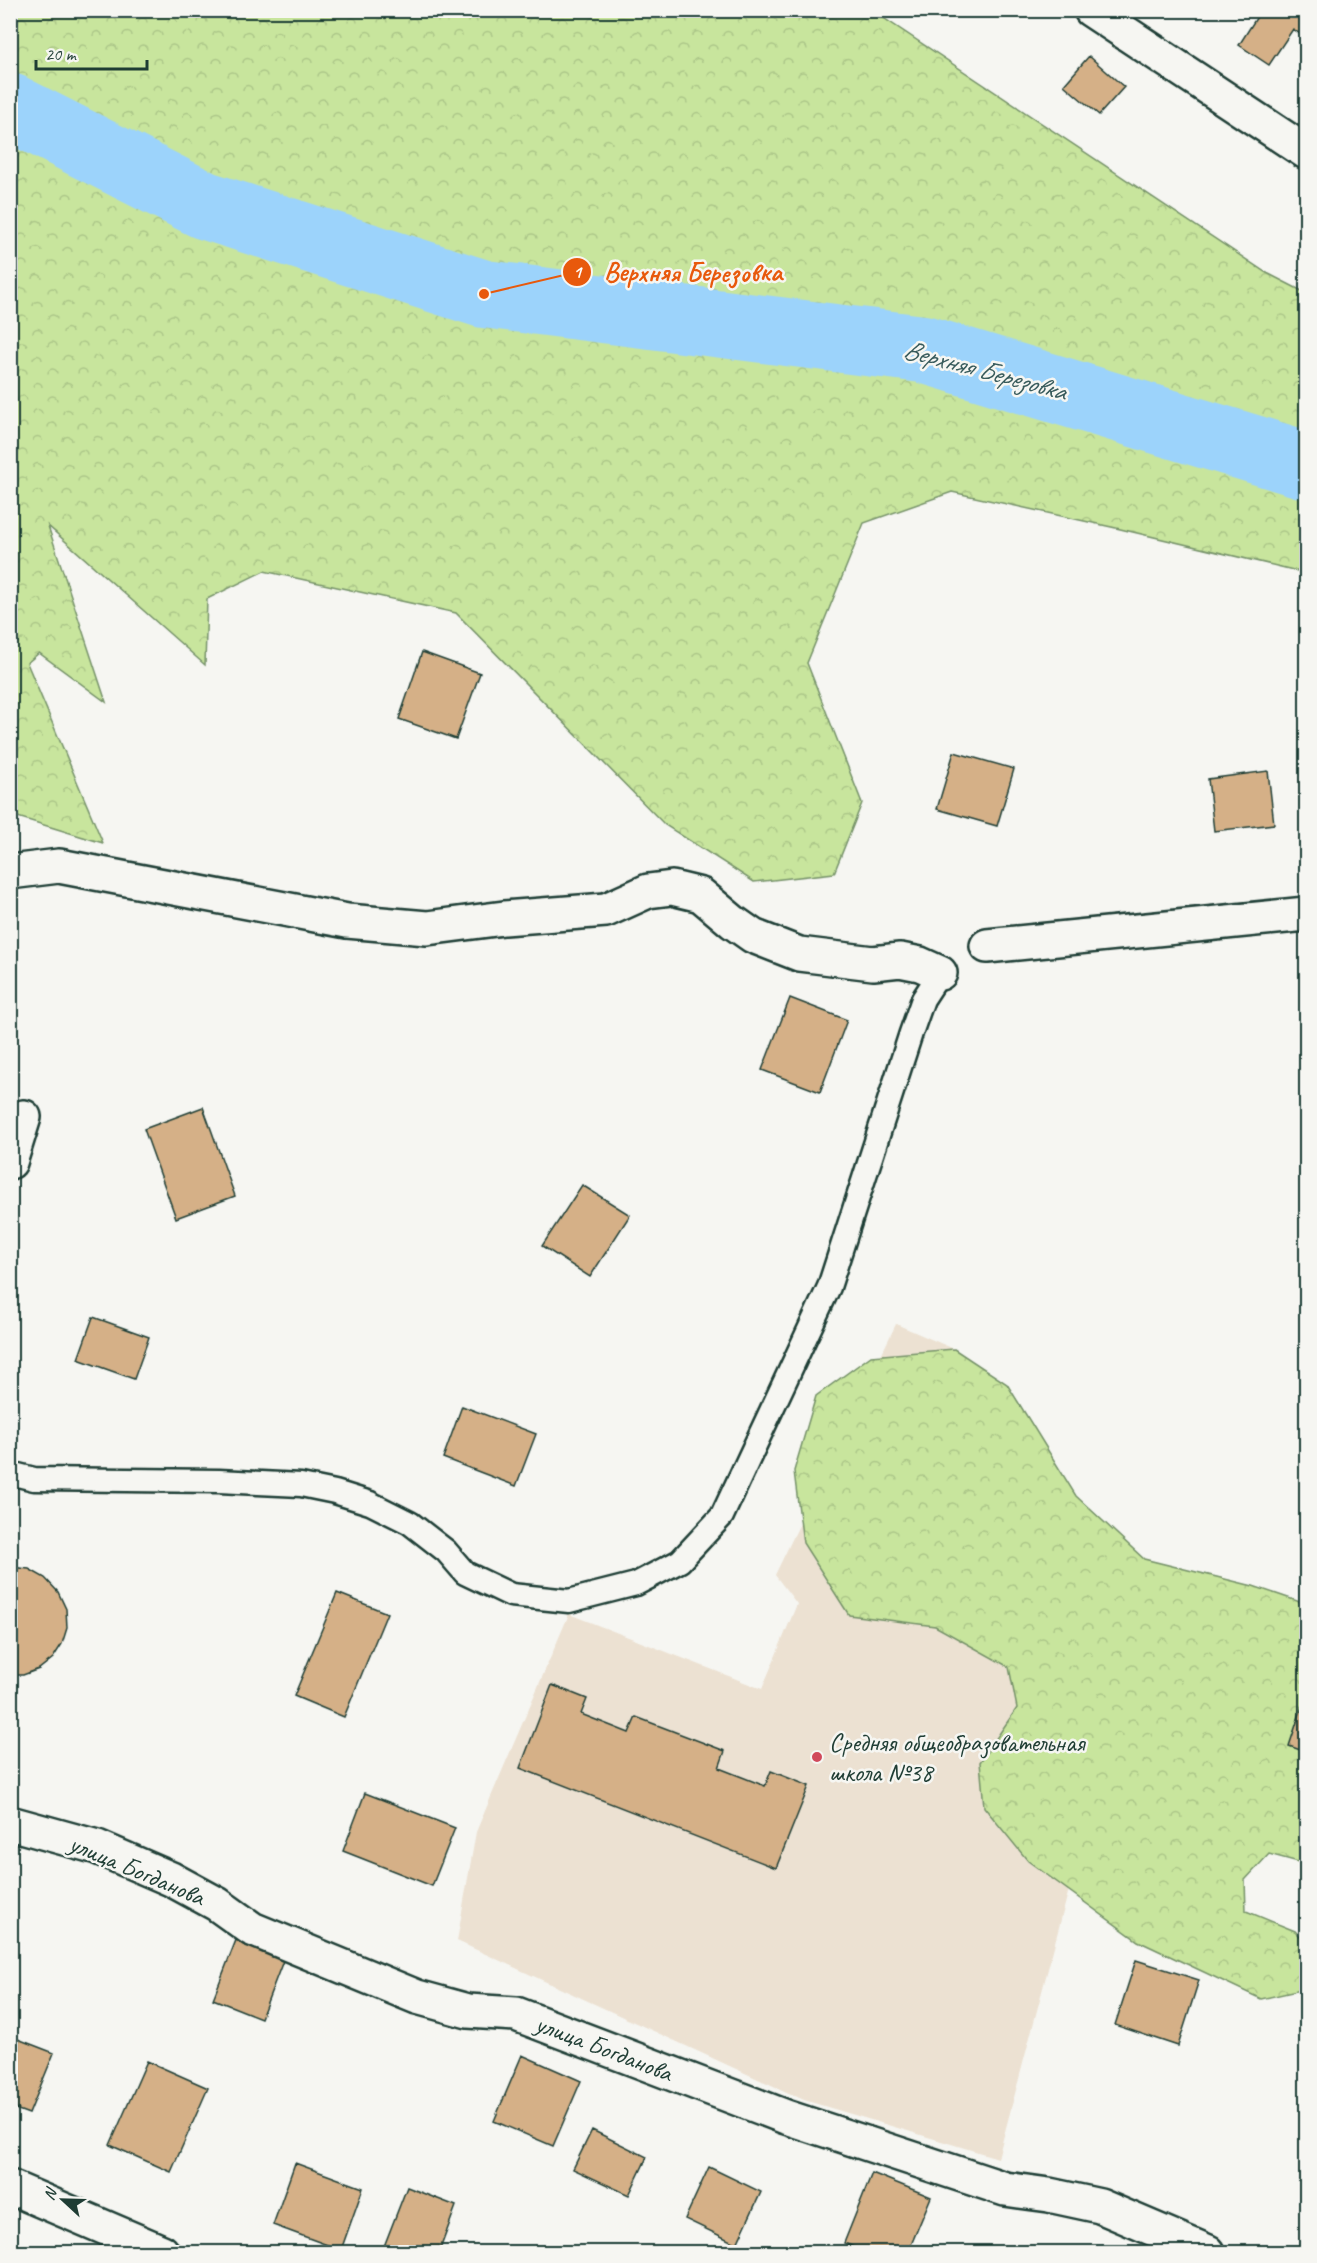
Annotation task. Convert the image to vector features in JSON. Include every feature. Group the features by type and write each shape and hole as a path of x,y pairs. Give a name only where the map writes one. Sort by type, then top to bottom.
{"street":[{"path":"1091,10 1306,152"},
{"path":"10,872 58,866 347,921 427,928 504,918 606,910 648,891 672,888 701,895 753,936 799,954 873,963 900,960 920,964 940,973"},
{"path":"987,946 1306,914"},
{"path":"10,1162 24,1117"},
{"name":"улица Богданова","path":"10,1823 97,1847 171,1880 217,1904 252,1929 417,1997 468,2011 516,2014 786,2117 1005,2189 1100,2206 1208,2253"},
{"path":"10,2187 162,2253"}],"lane":[{"path":"10,1473 34,1479 219,1480 301,1485 335,1492 370,1503 410,1522 446,1551 465,1573 511,1595 569,1601 636,1584 680,1561 722,1516 829,1287 910,1033 923,999 940,973"}],"shaded area":[{"name":"Средняя общеобразовательная школа №38","path":"896,1324 954,1349 1007,1384 1076,1496 1144,1559 1086,1825 998,2158 804,2100 457,1941 476,1832 569,1614 762,1689 797,1604 775,1575"}],"green space":[{"path":"10,11 873,11 1265,272 1306,293 1306,573 952,492 864,523 807,663 862,803 834,873 754,882 665,825 456,613 264,571 207,599 205,665 48,526 106,702 39,653 27,663 103,843 11,815"},
{"path":"954,1349 1007,1384 1076,1496 1144,1559 1253,1586 1306,1604 1306,1864 1269,1854 1245,1880 1246,1911 1295,1931 1306,1942 1306,1989 1261,1999 1138,1941 1028,1861 984,1807 980,1762 1017,1708 1009,1667 935,1626 849,1615 803,1543 794,1471 816,1396 871,1356"}],"building":[{"path":"1257,10 1306,10 1306,38 1293,29 1269,65 1239,45 1260,12"},
{"path":"1089,56 1124,87 1099,115 1064,85"},
{"path":"422,652 480,673 456,739 399,719"},
{"path":"954,752 1014,769 997,826 937,809"},
{"path":"1268,771 1274,824 1214,831 1208,779"},
{"path":"790,998 847,1020 820,1092 762,1070"},
{"path":"203,1107 235,1196 176,1218 144,1129"},
{"path":"582,1185 630,1215 590,1277 542,1246"},
{"path":"93,1317 149,1337 134,1379 78,1359"},
{"path":"462,1406 536,1434 516,1486 443,1458"},
{"path":"10,1567 29,1569 45,1578 58,1592 66,1609 67,1628 62,1644 53,1658 39,1669 23,1675 10,1675"},
{"path":"337,1593 387,1613 344,1717 294,1696"},
{"path":"552,1685 587,1699 581,1714 629,1733 636,1717 725,1751 719,1768 765,1786 771,1771 809,1786 776,1868 520,1768"},
{"path":"1306,1695 1306,1752 1289,1746"},
{"path":"365,1793 455,1828 432,1886 343,1851"},
{"path":"238,1935 286,1953 261,2018 213,1999"},
{"path":"1136,1960 1199,1980 1178,2046 1115,2025"},
{"path":"10,2036 54,2053 29,2114 10,2107"},
{"path":"522,2055 581,2081 553,2146 494,2121"},
{"path":"147,2061 208,2088 171,2172 110,2145"},
{"path":"592,2130 647,2157 629,2195 573,2169"},
{"path":"295,2163 363,2188 341,2250 273,2225"},
{"path":"709,2167 761,2192 737,2244 685,2219"},
{"path":"872,2173 931,2197 908,2252 866,2252 844,2243"},
{"path":"407,2187 456,2206 439,2252 392,2252 383,2249"}],"waterway":[{"name":"Верхняя Березовка","path":"10,107 204,205 484,294 923,349 1306,465"}],"place":[{"name":"Верхняя Березовка","path":"484,294"},
{"name":"Средняя общеобразовательная школа №38","path":"817,1757"}]}
